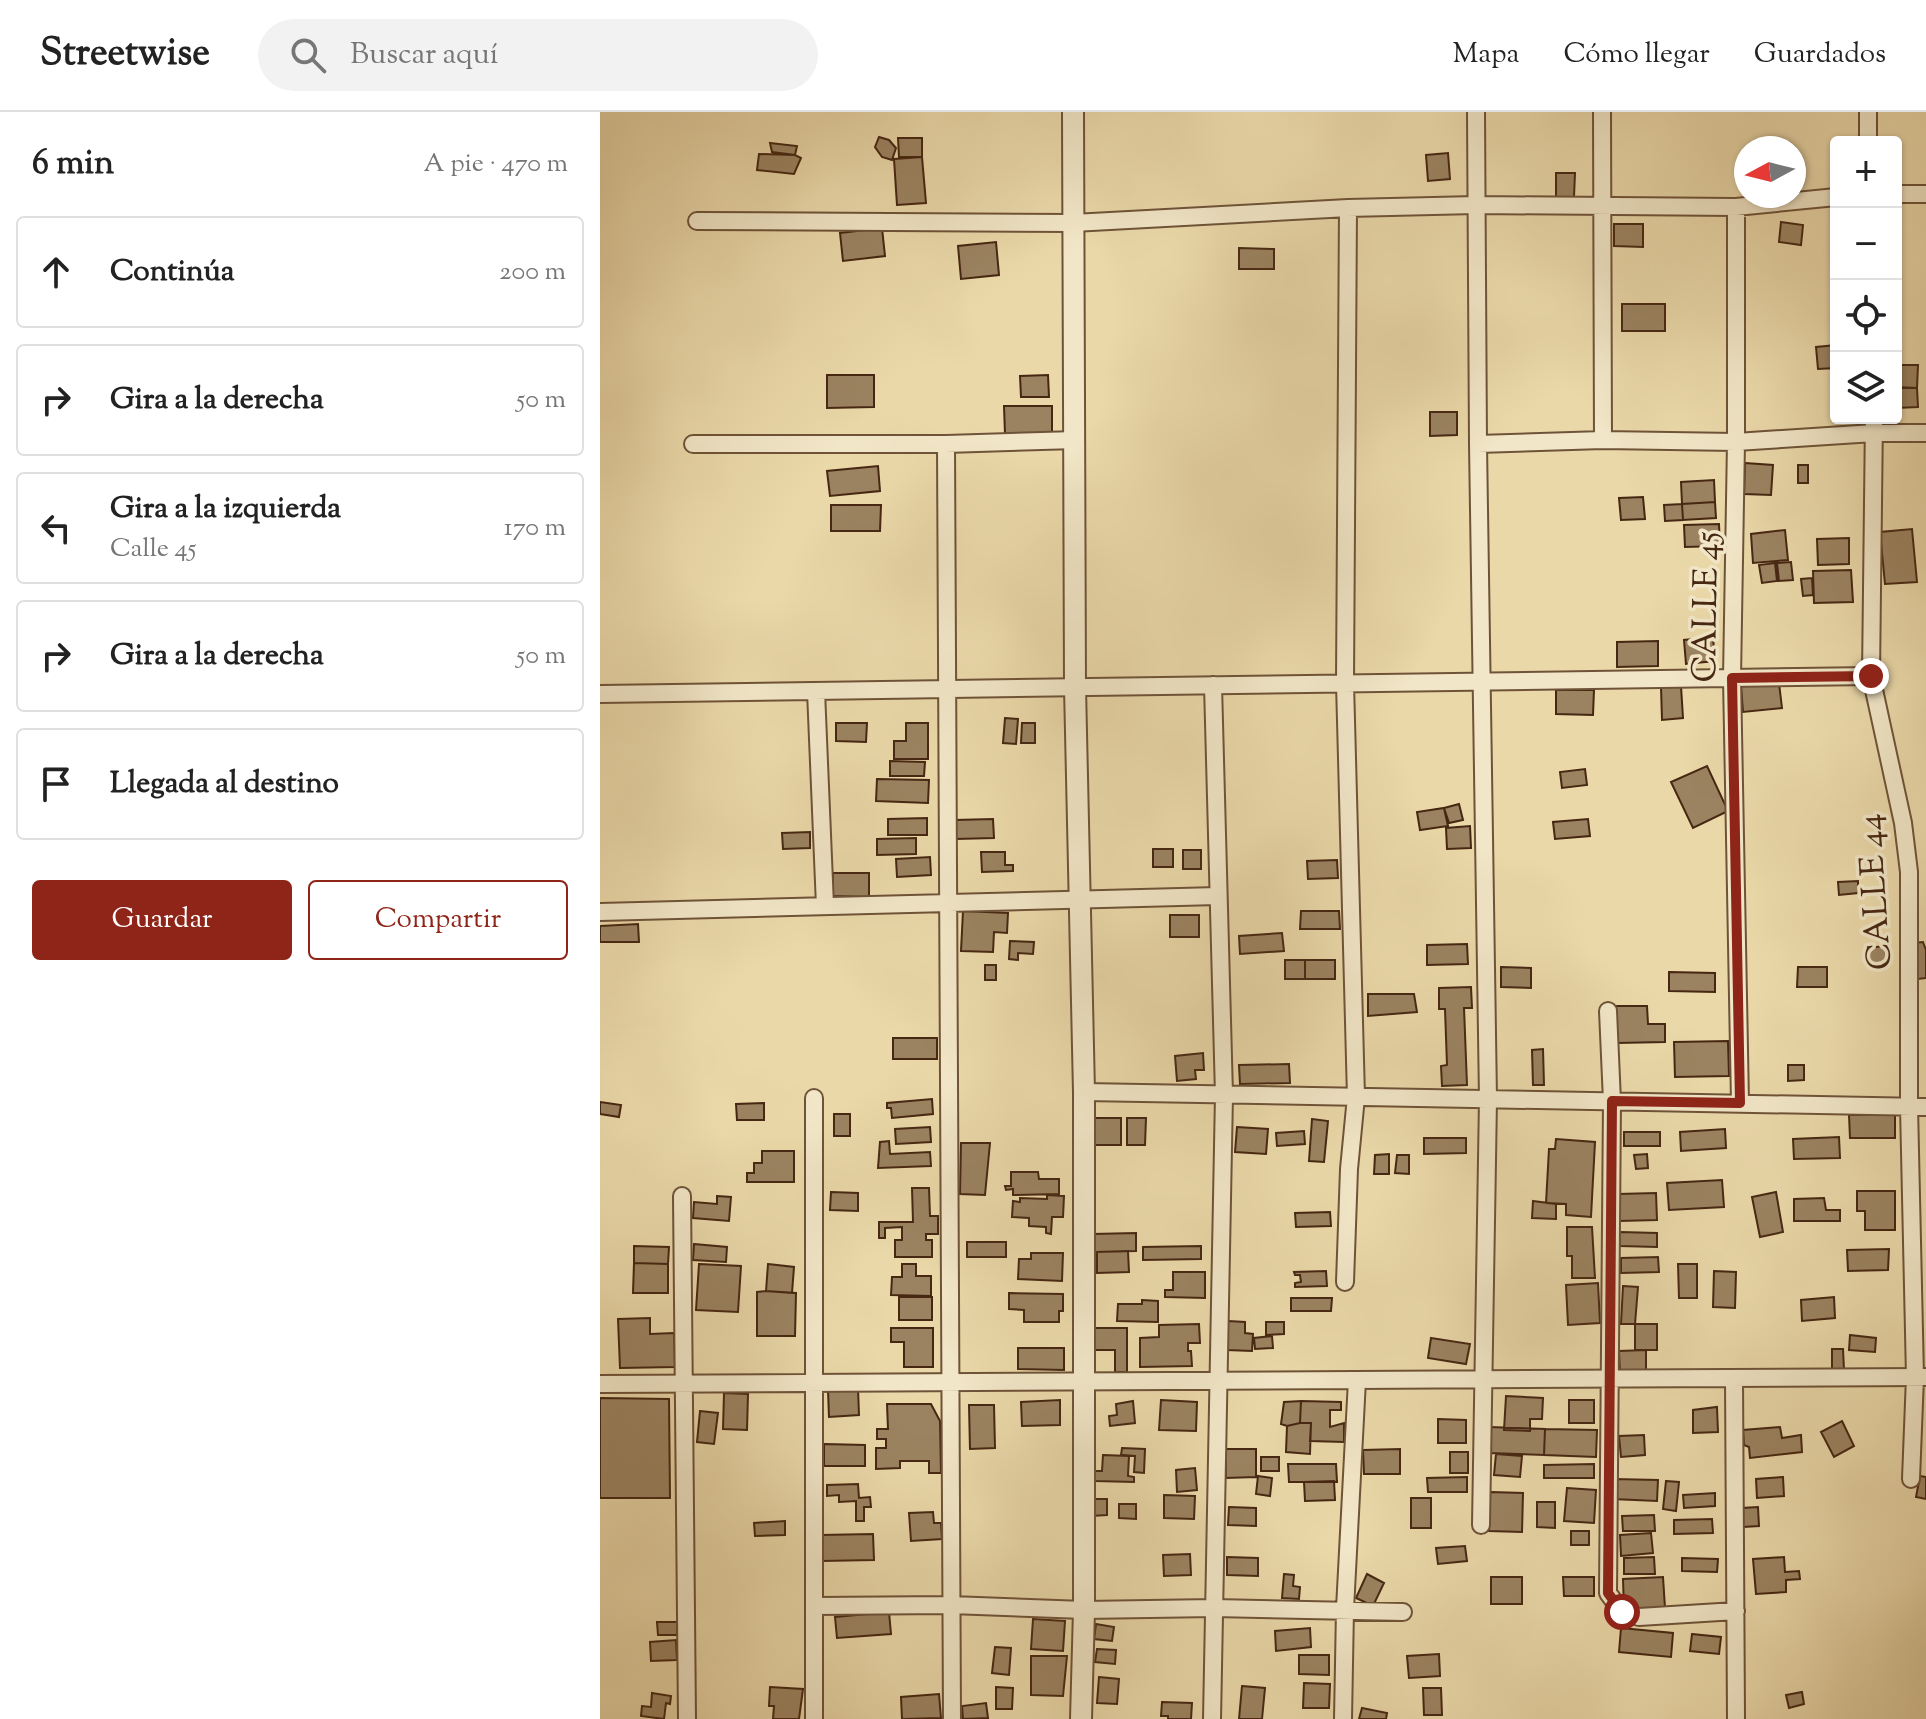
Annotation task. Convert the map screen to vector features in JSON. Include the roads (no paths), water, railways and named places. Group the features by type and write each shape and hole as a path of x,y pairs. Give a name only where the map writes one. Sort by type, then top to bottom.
{"street":[{"path":"1073,112 1075,687 1084,1092 1084,1610 1081,1719"},
{"path":"1476,112 1488,1099 1481,1525"},
{"path":"1602,112 1603,440"},
{"path":"1868,112 1868,136"},
{"path":"1902,194 1926,194"},
{"path":"1806,200 1830,198"},
{"path":"697,221 1073,223 1348,208 1476,205 1734,207"},
{"path":"1345,1282 1349,1169 1356,1097 1345,683 1348,208"},
{"name":"CALLE 45","path":"1736,208 1732,678 1740,1103"},
{"path":"1478,444 1603,440 1736,442 1874,426 1926,433"},
{"name":"CALLE 44","path":"1874,426 1871,676 1903,823 1909,872 1918,1106 1920,1377 1911,1479"},
{"path":"693,444 946,444 1076,440"},
{"path":"946,444 952,1719"},
{"path":"600,694 1871,676"},
{"path":"1212,1719 1224,1095 1213,685"},
{"path":"816,691 825,906"},
{"path":"600,912 1218,896"},
{"path":"1608,1011 1612,1101 1608,1593 1622,1612 1639,1617 1736,1611"},
{"path":"1084,1092 1918,1106"},
{"path":"814,1098 814,1719"},
{"path":"682,1196 687,1719"},
{"path":"600,1384 1920,1377"},
{"path":"1734,1378 1736,1719"},
{"path":"1343,1719 1345,1609 1357,1380"},
{"path":"814,1606 951,1605 1084,1610 1345,1609 1403,1612"}]}
